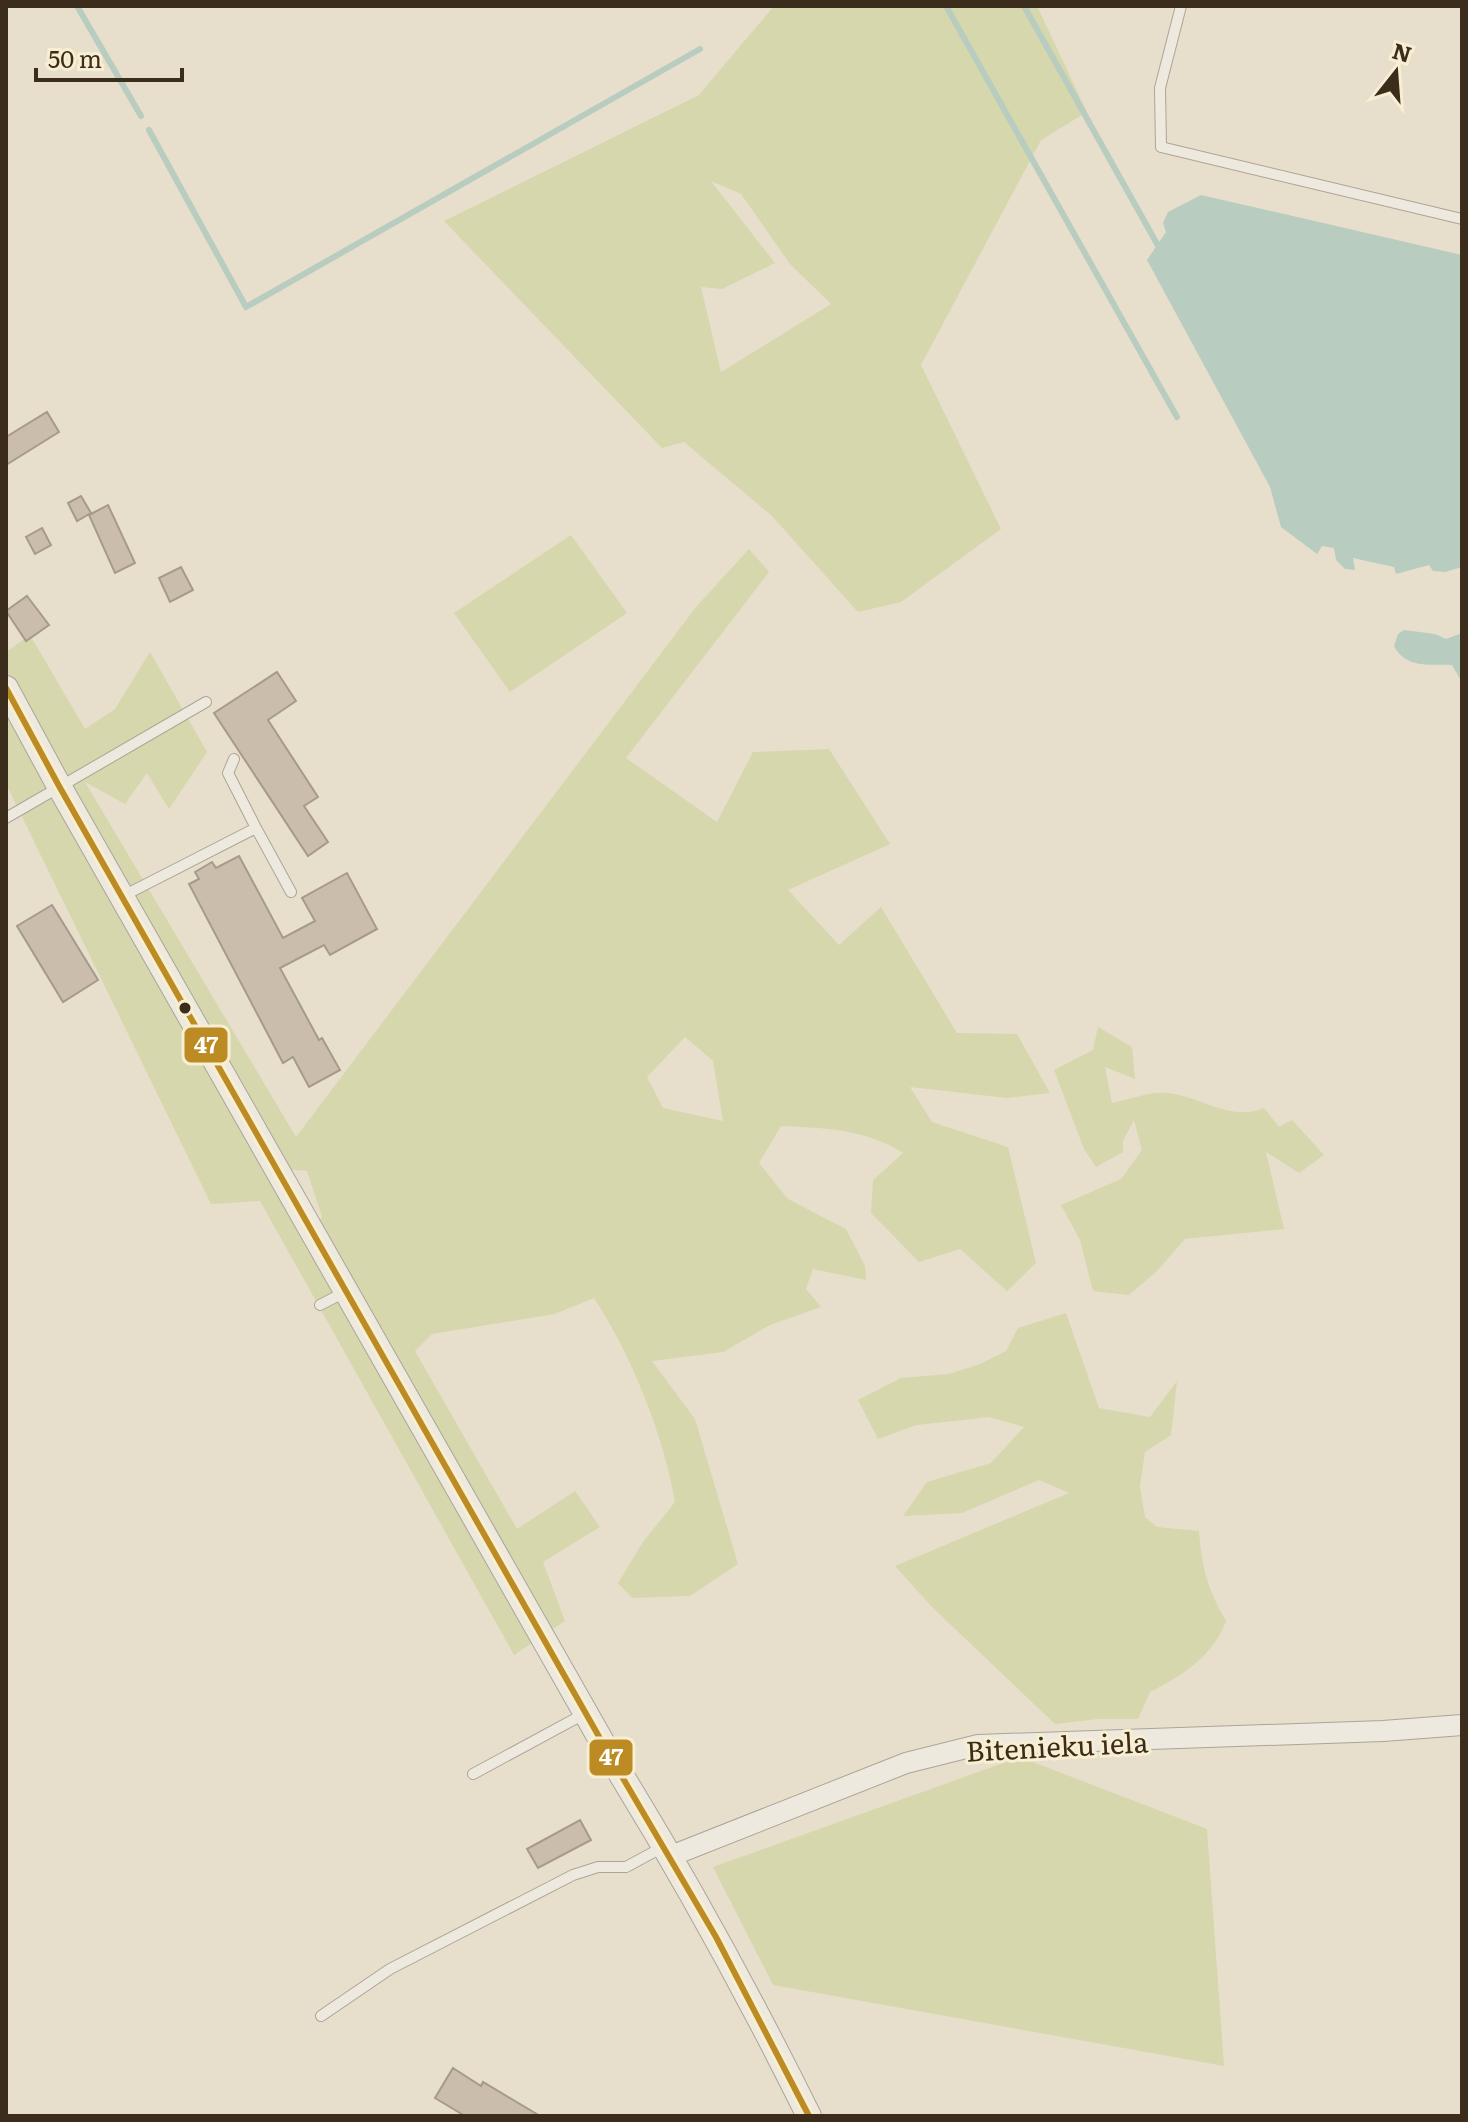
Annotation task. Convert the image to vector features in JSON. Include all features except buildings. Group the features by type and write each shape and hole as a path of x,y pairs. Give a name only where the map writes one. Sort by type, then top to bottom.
{"street":[{"path":"6,688 586,1713 668,1851 809,2116"},
{"name":"Bitenieku iela","path":"668,1851 906,1763 978,1745 1383,1731 1462,1725"}],"lane":[{"path":"1181,6 1160,88 1161,147 1462,219"},
{"path":"6,818 206,702"},
{"path":"234,759 228,773 291,892"},
{"path":"123,896 256,828"},
{"path":"320,1305 347,1291"},
{"path":"473,1774 586,1713"},
{"path":"321,2016 390,1969 573,1875 605,1866 626,1867 668,1851"}],"green space":[{"path":"774,6 1037,6 1087,112 1041,140 921,365 1001,529 901,602 858,612 772,516 684,442 662,448 444,221 699,95","holes":["711,181 741,194 790,264 831,304 721,372 701,287 722,289 775,263"]},
{"path":"571,535 627,613 510,692 454,613"},
{"path":"749,549 769,572 626,758 717,822 753,752 829,749 890,844 788,890 839,945 881,907 957,1033 1017,1034 1050,1093 1007,1098 910,1087 932,1122 1008,1147 1036,1263 1007,1291 960,1249 919,1262 871,1213 873,1180 903,1153 859,1134 781,1126 759,1163 788,1199 846,1229 865,1266 866,1280 813,1269 806,1289 821,1307 770,1325 723,1352 652,1361 695,1419 738,1564 690,1596 632,1598 618,1583 643,1542 675,1502 663,1450 644,1396 621,1344 594,1298 555,1314 432,1334 415,1351 517,1529 575,1491 600,1527 543,1562 565,1621 514,1655 260,1201 211,1204 6,784 6,652 30,635 85,729 115,709 150,652 207,752 169,809 147,773 125,804 85,782 296,1137 696,607","holes":["685,1037 713,1061 723,1121 663,1108 647,1077","272,1168 307,1171 322,1217 306,1237"]},
{"path":"1098,1027 1132,1047 1135,1079 1105,1067 1112,1103 1147,1094 1167,1093 1239,1112 1264,1108 1279,1127 1292,1120 1324,1155 1299,1173 1266,1152 1284,1229 1185,1239 1156,1272 1129,1295 1093,1291 1080,1240 1061,1205 1121,1179 1142,1150 1134,1120 1123,1141 1123,1152 1096,1167 1084,1149 1054,1070 1093,1050"},
{"path":"1066,1313 1099,1408 1150,1417 1177,1381 1171,1435 1145,1452 1140,1486 1145,1517 1157,1527 1199,1531 1206,1578 1226,1621 1205,1655 1174,1679 1150,1692 1138,1719 1098,1719 1055,1724 932,1607 895,1566 1069,1493 1039,1480 962,1513 903,1516 927,1482 991,1463 1024,1427 989,1417 917,1425 878,1439 858,1400 901,1378 949,1374 980,1364 1006,1351 1018,1328"},
{"path":"1020,1757 1207,1829 1224,2066 773,1985 713,1867"}],"shaded area":[{"path":"1201,195 1462,255 1462,567 1445,572 1433,571 1429,565 1396,574 1394,567 1353,558 1355,570 1345,569 1336,560 1334,548 1322,546 1317,554 1281,527 1270,487 1147,260 1166,232 1163,223 1168,212"},
{"path":"1404,630 1435,634 1446,639 1462,633 1462,682 1452,665 1419,664 1405,659 1394,646 1398,634"}],"waterway":[{"path":"77,6 141,116"},
{"path":"946,6 1177,417"},
{"path":"1024,6 1161,251"},
{"path":"149,130 246,307 700,49"}],"transit line":[{"name":"47","path":"6,688 614,1763 716,1937 809,2116"}]}
